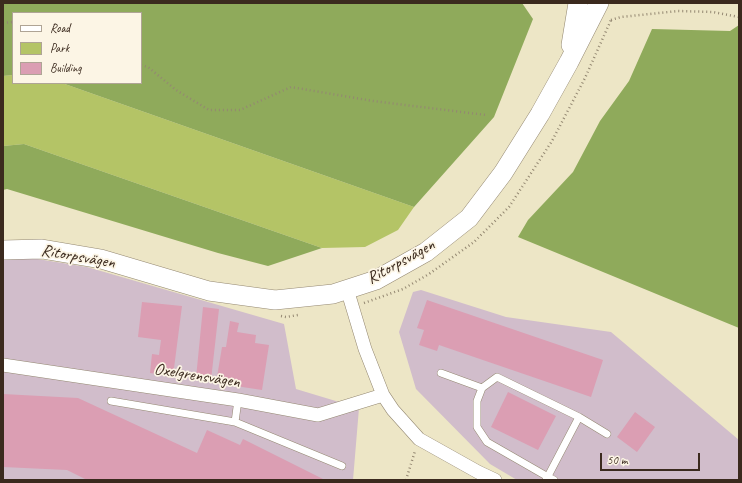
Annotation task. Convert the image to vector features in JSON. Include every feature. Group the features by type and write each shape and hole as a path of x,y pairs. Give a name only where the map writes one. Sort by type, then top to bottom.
{"street":[{"name":"Ritorpsvägen","path":"569,62 578,3"},
{"name":"Ritorpsvägen","path":"3,250 42,250 101,259 209,291 275,300 333,294 350,297 376,280 426,252 469,218 503,173 540,114 598,5"},
{"path":"350,297 365,349 383,395 393,410 419,439 495,480"},
{"name":"Oxelgrensvägen","path":"3,365 238,400 318,415 383,395"}],"lane":[{"path":"441,373 482,388"},
{"path":"579,417 549,479 487,442 477,427 477,401 482,388 497,377 579,417 607,434"},
{"path":"235,422 238,400"},
{"path":"111,401 235,422 342,466"}],"path":[{"path":"598,5 611,20"},
{"path":"350,297 374,300 403,289 429,274 474,242 509,206 552,141 585,78 611,20 621,17 678,11 713,12 739,17"},
{"path":"142,65 148,67 176,90 209,110 240,110 291,87 374,101 486,115"},
{"path":"279,316 286,317 300,315"},
{"path":"406,480 419,439"}],"shaded area":[{"path":"19,256 87,267 284,324 296,389 359,408 353,480 3,480 3,258"},
{"path":"421,290 506,317 611,332 739,440 739,480 517,480 490,464 416,389 399,332 413,292"}],"green space":[{"path":"3,3 522,3 533,19 494,117 414,207 65,84 142,84 142,12 12,12 12,75 3,76"},
{"path":"739,25 739,328 518,237 528,220 573,172 600,121 629,81 652,29 730,31"},
{"path":"12,75 12,84 65,84 414,207 398,230 365,247 322,248 24,144 3,146 3,76"},
{"path":"24,144 322,248 268,266 218,253 7,189 3,190 3,146"}],"building":[{"path":"427,300 603,360 591,397 439,345 437,351 419,345 424,330 417,328"},
{"path":"142,302 182,306 173,376 150,373 152,354 159,355 161,340 138,337"},
{"path":"203,307 219,309 211,380 196,378"},
{"path":"230,321 239,323 237,332 256,335 255,343 269,345 262,390 216,383 222,347 226,347"},
{"path":"508,392 556,416 538,450 491,427"},
{"path":"3,394 78,398 197,453 207,430 240,445 243,439 325,480 87,480 67,470 3,467"},
{"path":"635,412 655,427 637,452 617,437"}]}
